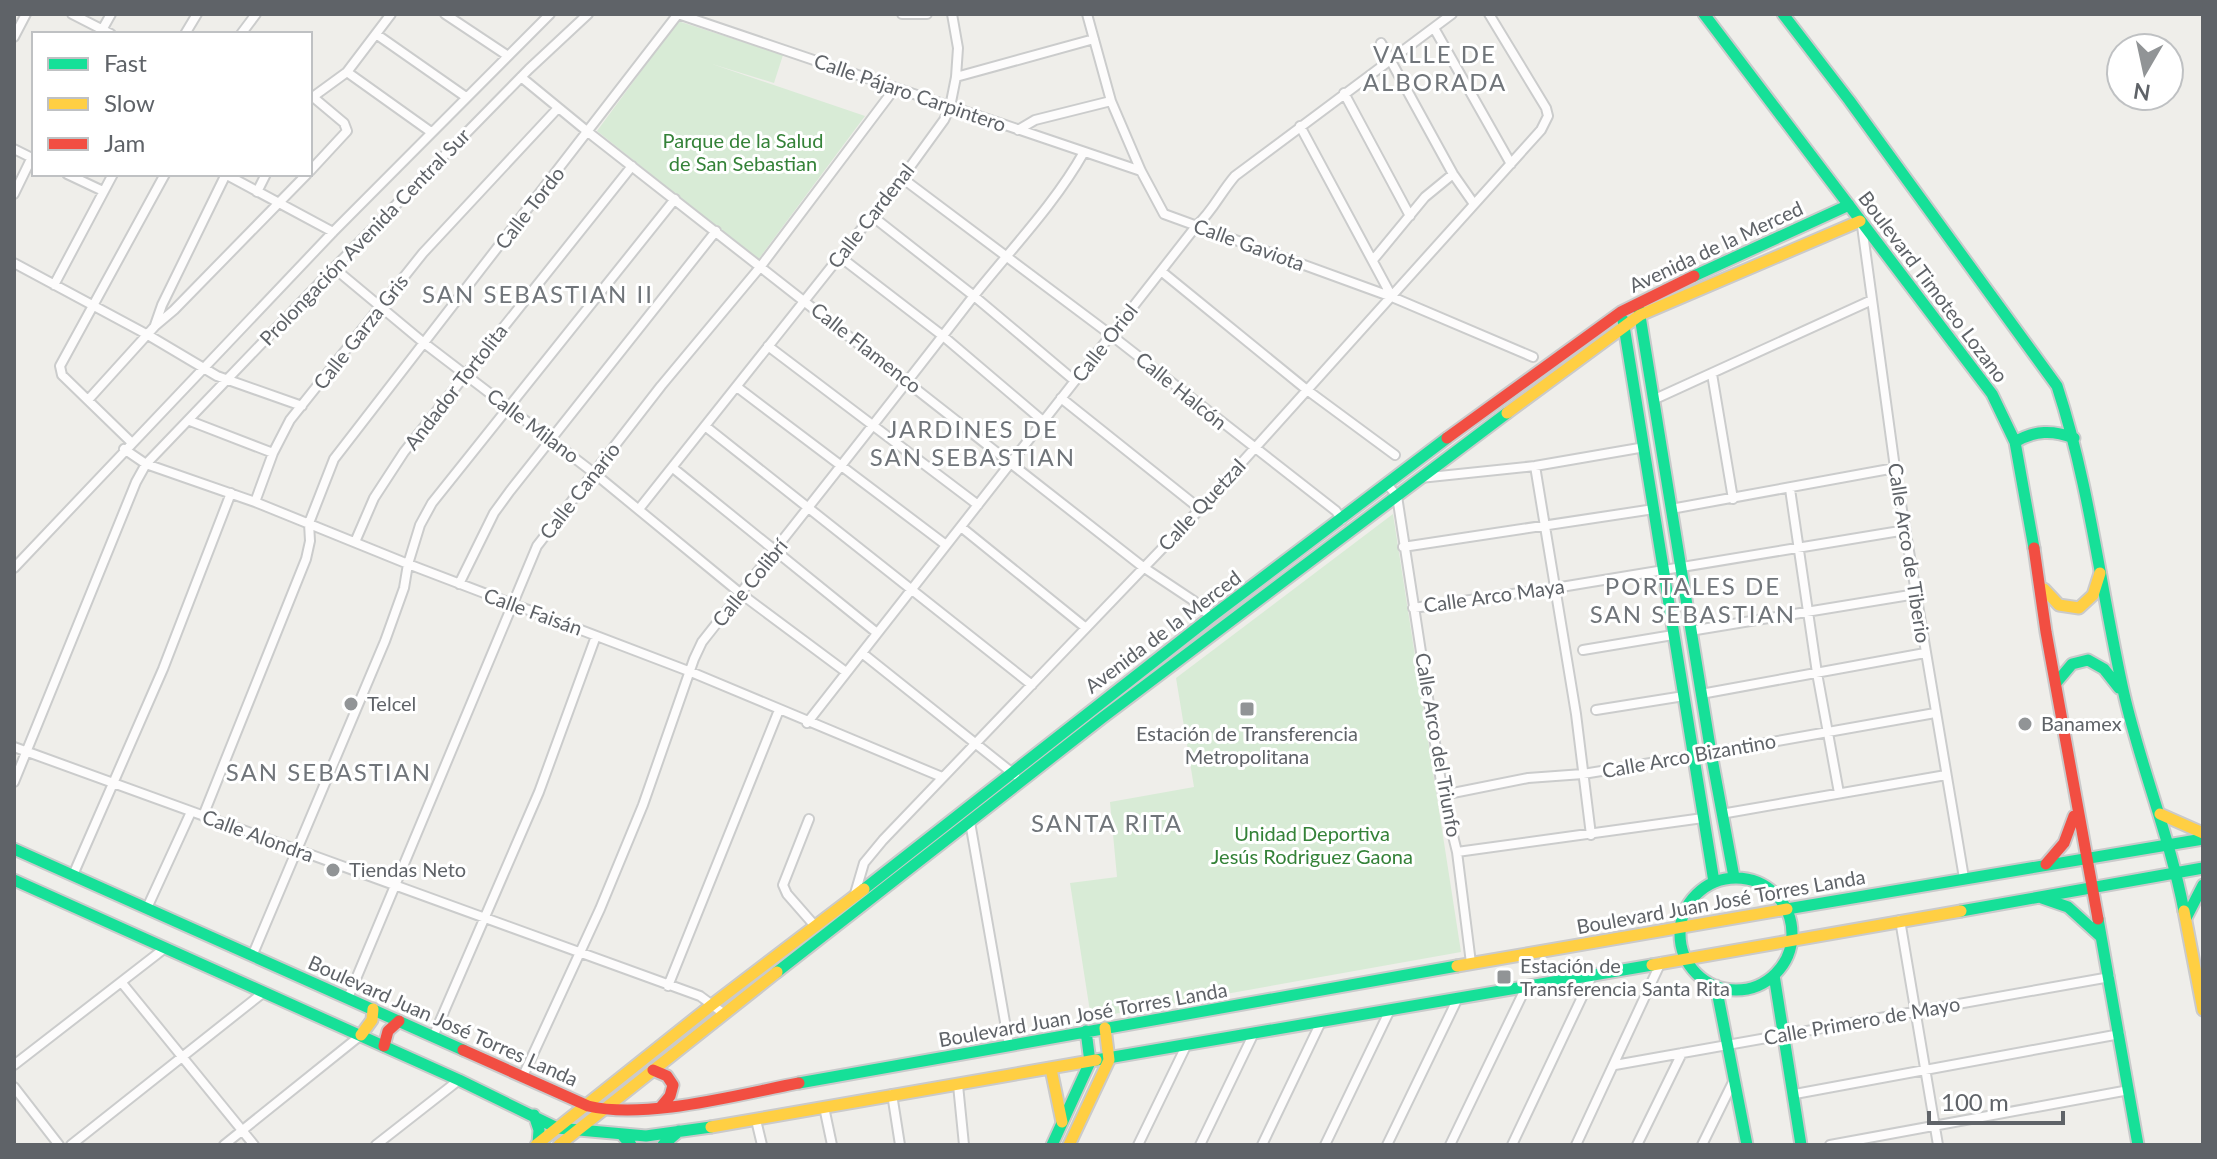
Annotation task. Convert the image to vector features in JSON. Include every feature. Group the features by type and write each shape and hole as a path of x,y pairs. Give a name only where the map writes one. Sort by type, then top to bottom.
{"main road":[{"name":"Boulevard Timoteo Lozano","path":"1704,14 1992,394 2015,442 2026,492 2085,859 2110,977 2138,1145"},
{"name":"Boulevard Timoteo Lozano","path":"1783,14 2050,375 2065,406 2125,697 2170,844 2203,1010"},
{"name":"Avenida de la Merced","path":"559,1145 723,1013 970,822 1016,777 1211,617 1621,312 1849,205"},
{"name":"Avenida de la Merced","path":"537,1144 815,926 1624,326 1640,315 1861,223"},
{"path":"1638,302 1690,631 1734,877"},
{"path":"1621,312 1714,882"},
{"path":"2015,442 2027,435 2046,431 2064,433 2074,438"},
{"path":"2039,579 2050,599 2063,608 2071,608 2087,602 2092,596 2100,572"},
{"path":"2056,683 2073,663 2083,660 2094,662 2109,671 2125,697"},
{"path":"2045,865 2070,834 2076,801"},
{"path":"2160,814 2203,836"},
{"name":"Boulevard Juan José Torres Landa","path":"14,849 588,1106 628,1111 660,1108 2203,836"},
{"path":"14,880 361,1035 557,1128 627,1140 1320,1024 2203,868"},
{"path":"1734,877 1747,878 1772,890 1788,911 1792,939 1787,959 1774,975 1762,984 1732,990 1716,986 1698,975 1685,958 1680,927 1690,900 1701,889 1734,877"},
{"path":"2186,918 2203,885"},
{"path":"2033,897 2068,907 2101,937"},
{"path":"1774,975 1801,1145"},
{"path":"1716,986 1747,1145"},
{"path":"361,1035 370,1024 373,1009"},
{"path":"384,1046 388,1031 399,1021"},
{"path":"1069,1145 1109,1060 1105,1028"},
{"path":"1052,1145 1090,1062 1086,1031"},
{"path":"1051,1069 1062,1122"},
{"path":"653,1070 669,1076 673,1082 672,1094 660,1108"},
{"path":"534,1115 539,1130 537,1144"},
{"path":"663,1145 679,1131"}],"street":[{"path":"14,37 26,14"},
{"path":"72,14 106,32 111,14"},
{"path":"186,32 197,14"},
{"path":"312,169 347,131 344,123 312,98 347,72 391,14"},
{"path":"445,14 508,56"},
{"name":"Prolongación Avenida Central Sur","path":"545,16 333,232 210,371 131,442 135,457 190,421 334,268 521,77 588,14"},
{"name":"Calle Pájaro Carpintero","path":"678,14 1141,171"},
{"name":"Calle Tordo","path":"203,816 306,559 310,541 309,523 334,459 678,14"},
{"path":"902,14 927,14"},
{"name":"Calle Cardenal","path":"639,509 937,131 950,107 956,77 958,48 952,14"},
{"name":"Calle Gaviota","path":"1087,14 1111,101 1141,171 1164,214 1392,297 1533,357"},
{"name":"Calle Oriol","path":"807,723 1207,216 1220,192 1235,176 1300,126 1452,14"},
{"name":"Calle Quetzal","path":"854,897 864,863 942,777 1200,509 1541,130 1548,116 1546,108 1489,14"},
{"path":"1434,28 1511,164"},
{"path":"376,34 466,97"},
{"path":"956,77 1094,39"},
{"path":"1381,43 1453,174 1474,204"},
{"path":"347,72 431,132"},
{"name":"Calle Flamenco","path":"521,77 1143,567 1194,601 1211,617"},
{"name":"Calle Canario","path":"348,998 537,546 695,343 761,266 895,88"},
{"path":"1344,93 1410,216"},
{"path":"1018,130 1035,120 1111,101"},
{"name":"Calle Garza Gris","path":"255,502 273,453 286,427 302,406 435,239 558,108"},
{"path":"1300,126 1392,297"},
{"name":"Calle Colibrí","path":"523,1076 600,909 643,805 702,642 1039,218 1084,152"},
{"path":"14,194 32,160"},
{"name":"Andador Tortolita","path":"355,542 386,477 632,166"},
{"path":"1373,260 1432,190 1453,174"},
{"path":"71,176 103,191"},
{"path":"54,285 112,176"},
{"path":"131,442 62,375 60,366 164,176"},
{"path":"155,326 162,305 224,176"},
{"path":"229,176 333,232"},
{"path":"257,192 265,176"},
{"path":"88,400 155,326 305,176"},
{"name":"Calle Halcón","path":"902,178 1111,335 1336,511 1342,520"},
{"path":"253,954 385,641 404,588 420,525 432,503 675,199"},
{"path":"872,216 1075,381"},
{"name":"Calle Arco de Tiberio","path":"1861,223 1895,468 1964,878"},
{"path":"459,584 494,513 716,231"},
{"path":"839,256 943,336 1043,421"},
{"path":"14,263 226,381 302,406"},
{"name":"Calle Milano","path":"334,268 424,343 639,509 740,593 846,672"},
{"path":"1161,271 1307,390 1395,455"},
{"path":"1655,399 1872,300"},
{"path":"768,346 978,505"},
{"path":"1712,374 1733,499"},
{"path":"737,387 946,545"},
{"path":"1061,398 1200,509"},
{"path":"190,421 273,453"},
{"path":"705,426 1032,685"},
{"path":"1420,478 1535,466 1645,447"},
{"path":"14,568 135,457"},
{"path":"14,782 136,482 135,457"},
{"name":"Calle Faisán","path":"135,457 691,672 942,777"},
{"path":"1535,466 1576,714 1591,835"},
{"path":"673,468 877,633"},
{"path":"1671,509 1895,468"},
{"path":"1387,484 1397,496"},
{"path":"1790,489 1817,673 1839,793"},
{"path":"73,875 163,669 231,493"},
{"name":"Calle Arco del Triunfo","path":"1397,496 1443,795 1457,852 1471,963"},
{"path":"1403,547 1654,509"},
{"path":"961,527 1086,628"},
{"name":"Calle Arco Maya","path":"1413,608 1555,588 1906,530"},
{"path":"1690,631 1916,594"},
{"path":"1583,650 1673,635"},
{"path":"433,1037 539,792 596,636"},
{"path":"862,653 1016,777"},
{"path":"1701,694 1925,653"},
{"path":"1596,710 1684,696"},
{"path":"668,986 779,710"},
{"name":"Calle Arco Bizantino","path":"1443,795 1528,778 1583,774 1935,713"},
{"name":"Calle Alondra","path":"14,747 700,996 723,1013"},
{"path":"1721,814 1946,775"},
{"path":"147,908 191,812"},
{"path":"1457,852 1703,818"},
{"path":"809,819 783,885 815,926"},
{"path":"970,822 1009,1045"},
{"path":"1900,920 1938,1145"},
{"path":"2190,944 2203,942"},
{"path":"14,1065 165,948"},
{"path":"1576,1145 1661,962"},
{"path":"1512,1145 1593,975"},
{"name":"Calle Primero de Mayo","path":"1615,1065 2110,977"},
{"path":"122,983 254,1145"},
{"path":"1450,1145 1526,986"},
{"path":"71,1145 264,992"},
{"path":"1387,1145 1457,1000"},
{"path":"1325,1145 1389,1012"},
{"path":"1262,1145 1320,1024"},
{"path":"1795,1094 2120,1034"},
{"path":"224,1145 361,1035"},
{"path":"1200,1145 1253,1035"},
{"path":"1138,1145 1186,1046"},
{"path":"1637,1145 1682,1053"},
{"path":"1702,1145 1734,1079"},
{"path":"376,1145 459,1080"},
{"path":"958,1085 964,1145"},
{"path":"14,1087 59,1145"},
{"path":"1830,1145 2129,1090"},
{"path":"892,1094 900,1145"},
{"path":"824,1107 832,1145"},
{"path":"756,1120 762,1145"}],"green space":[{"name":"Parque de la Salud de San Sebastian","path":"678,21 783,55 774,83 712,64 865,116 758,260 597,131"},
{"name":"Unidad Deportiva Jesús Rodriguez Gaona","path":"1393,514 1461,952 1091,1018 1070,883 1117,877 1110,802 1194,787 1176,678"}],"traffic: fast":[{"path":"1704,14 1992,394 2015,442 2034,548"},
{"path":"1783,14 2057,386 2087,501 2124,694 2184,911"},
{"path":"1694,276 1849,205"},
{"path":"1639,310 1734,877"},
{"path":"1623,320 1714,882"},
{"path":"777,972 1102,718 1507,413"},
{"path":"2015,442 2044,432 2074,438"},
{"path":"864,889 1211,617 1447,438"},
{"path":"2056,683 2072,664 2088,660 2104,669 2119,688"},
{"path":"1787,909 2203,839"},
{"path":"14,849 463,1050"},
{"path":"1961,911 2203,868"},
{"path":"1736,878 1758,882 1776,894 1788,912 1792,934 1788,956 1776,974 1758,986 1736,990 1714,986 1696,974 1684,956 1680,934 1684,912 1696,894 1714,882 1736,878"},
{"path":"14,880 459,1080 557,1128 646,1136 711,1127"},
{"path":"2186,918 2203,885"},
{"path":"2042,898 2068,907 2101,937"},
{"path":"2098,919 2138,1145"},
{"path":"1096,1060 1652,965"},
{"path":"799,1083 1457,966"},
{"path":"1774,975 1801,1145"},
{"path":"1716,986 1747,1145"},
{"path":"1052,1145 1090,1062 1086,1031"},
{"path":"534,1115 539,1130 538,1144"},
{"path":"663,1145 679,1131"},
{"path":"623,1136 631,1145"}],"traffic: slow":[{"path":"1507,413 1640,315 1860,221"},
{"path":"2044,589 2059,605 2079,608 2093,595 2100,573"},
{"path":"2160,814 2203,833"},
{"path":"536,1145 864,889"},
{"path":"1457,966 1787,909"},
{"path":"1652,965 1961,911"},
{"path":"2184,911 2203,1010"},
{"path":"559,1145 777,972"},
{"path":"361,1035 372,1020 373,1009"},
{"path":"1069,1145 1109,1060 1105,1028"},
{"path":"711,1127 1096,1060"},
{"path":"1051,1069 1062,1122"}],"traffic: jam":[{"path":"1447,438 1621,312 1694,276"},
{"path":"2034,548 2046,632 2098,919"},
{"path":"2046,864 2064,843 2074,816"},
{"path":"384,1046 388,1031 399,1021"},
{"path":"463,1050 588,1106 611,1109 665,1108 799,1083"},
{"path":"653,1070 667,1076 673,1085 670,1096 660,1108"}],"place":[{"name":"Telcel","path":"351,704"},
{"name":"Estación de Transferencia Metropolitana","path":"1247,709"},
{"name":"Banamex","path":"2025,724"},
{"name":"Tiendas Neto","path":"333,870"},
{"name":"Estación de Transferencia Santa Rita","path":"1504,977"}],"district":[{"name":"VALLE DE ALBORADA","path":"1435,69"},
{"name":"SAN SEBASTIAN II","path":"538,295"},
{"name":"JARDINES DE SAN SEBASTIAN","path":"973,444"},
{"name":"PORTALES DE SAN SEBASTIAN","path":"1693,601"},
{"name":"SAN SEBASTIAN","path":"329,773"},
{"name":"SANTA RITA","path":"1107,824"}]}
